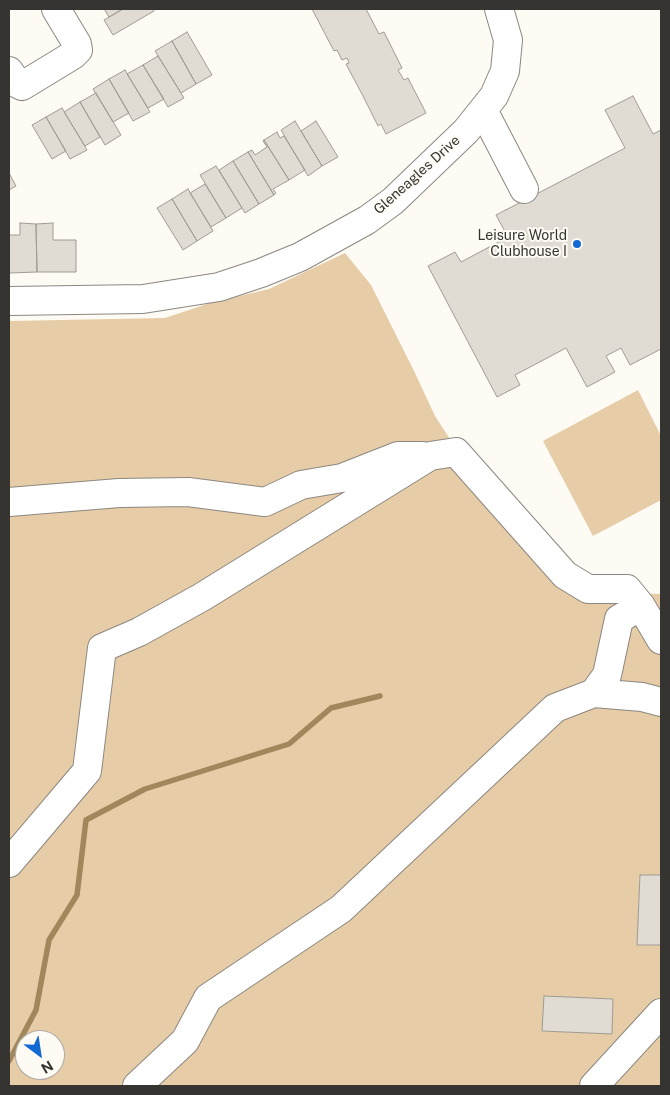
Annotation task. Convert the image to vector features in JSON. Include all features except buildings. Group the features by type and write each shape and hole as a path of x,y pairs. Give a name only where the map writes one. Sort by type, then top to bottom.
{"street":[{"path":"9,71 18,84 22,86 73,55 78,50 77,44 56,9"},
{"name":"Gleneagles Drive","path":"9,301 143,299 219,287 261,274 300,257 367,220 412,184 466,131 494,96 505,71 508,40 500,9"},
{"path":"483,110 524,189"},
{"path":"9,502 119,493 188,492 265,502 301,485 342,478 398,456 430,456 456,452 565,576 588,589 627,590 640,606 661,640"},
{"path":"9,863 87,771 102,648 139,632 202,597 430,456"},
{"path":"594,693 607,674 620,619 640,606"},
{"path":"136,1086 185,1041 208,998 341,909 555,708 594,693 661,702"},
{"path":"594,1086 661,1013"}],"shaded area":[{"path":"345,253 371,285 435,416 490,501 578,592 661,594 661,1086 9,1086 9,321 165,318 210,303 269,289"},
{"path":"638,390 661,436 661,500 593,536 543,441"}],"waterway":[{"path":"9,1061 36,1010 49,940 77,895 86,820 145,789 289,744 331,708 380,696"}],"place":[{"name":"Leisure World Clubhouse I","path":"577,244"}]}
